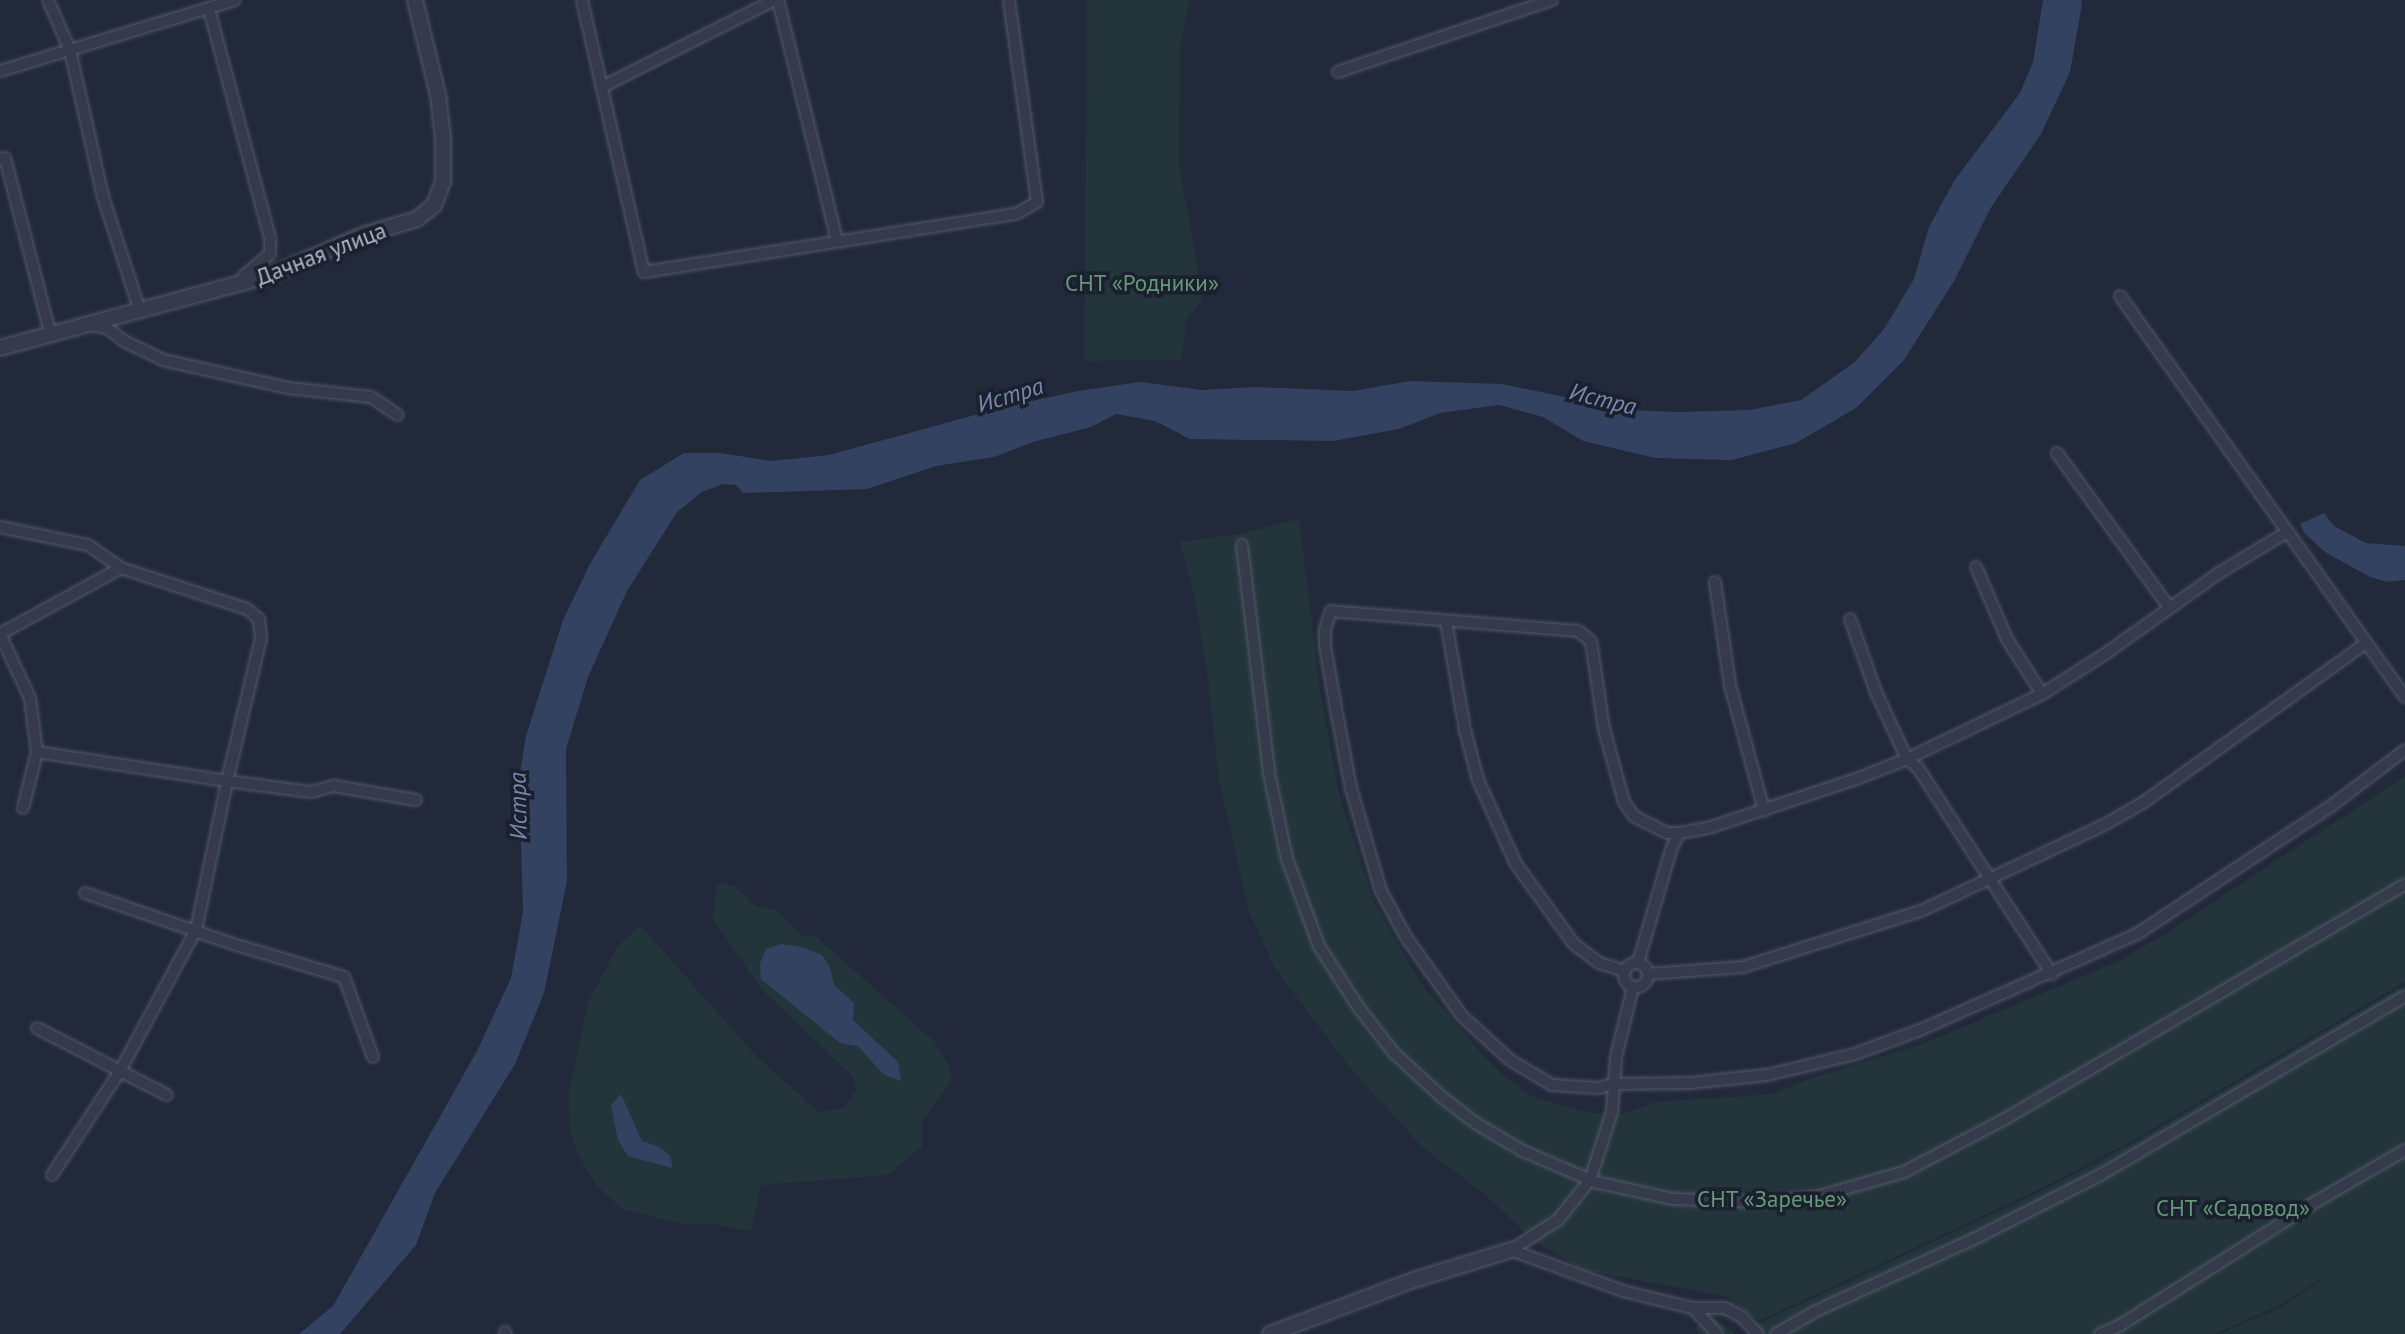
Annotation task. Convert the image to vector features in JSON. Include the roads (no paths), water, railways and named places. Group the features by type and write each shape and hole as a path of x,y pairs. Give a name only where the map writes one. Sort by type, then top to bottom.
{"street":[{"path":"48,0 69,50 103,197 140,311"},
{"path":"0,71 235,0"},
{"name":"Дачная улица","path":"0,348 271,275 363,235 417,219 434,205 443,182 443,138 438,95 415,0"},
{"path":"582,0 643,272 1016,214 1037,202 1009,0"},
{"path":"602,87 776,0 837,241"},
{"path":"1338,72 1552,0"},
{"path":"209,9 270,238 270,254 244,276 240,284"},
{"path":"0,159 5,158 51,336"},
{"path":"2120,296 2365,644 2405,696"},
{"path":"92,325 107,328 124,341 163,360 288,388 371,397 398,415"},
{"path":"2057,453 2169,607"},
{"path":"0,527 88,545 121,568 247,609 260,619 261,638 227,781 196,930 120,1071 52,1175"},
{"path":"2287,532 2169,607 2109,652 2042,694 1907,759 1764,810 1679,833 1667,833 1634,816 1624,802 1604,729 1591,641 1578,631 1331,611 1325,629 1350,788 1381,891 1406,937 1462,1016 1510,1060 1552,1085 1599,1088 1612,1084 1690,1083 1767,1075 1855,1054 1942,1021 2137,934 2342,798 2405,750"},
{"path":"1242,544 1269,772 1287,859 1319,946 1359,1008 1394,1053 1443,1098 1477,1124 1523,1151 1590,1180 1673,1199 1728,1203 1816,1196 1875,1182 1927,1162 2005,1119 2405,884"},
{"path":"1976,567 2007,639 2042,694"},
{"path":"23,808 37,752 30,698 1,634 121,568"},
{"path":"1715,582 1730,685 1764,810"},
{"path":"1850,619 1876,692 1907,759 1918,768 2052,974"},
{"path":"1446,621 1478,780 1516,864 1574,944 1599,962 1625,971"},
{"path":"1648,974 1743,967 1921,911 2104,825 2144,802 2365,644"},
{"path":"37,752 311,792 334,786 416,800"},
{"path":"1638,963 1671,850 1679,833"},
{"path":"85,893 344,977 373,1057"},
{"path":"1633,987 1625,979 1625,971 1631,964 1638,963"},
{"path":"1638,963 1648,974"},
{"path":"1633,987 1644,984 1648,974"},
{"path":"1270,1334 1414,1280 1511,1250 1558,1220 1590,1180 1612,1112 1612,1084 1633,987"},
{"path":"1776,1334 1816,1311 1972,1240 2090,1181 2405,996"},
{"path":"37,1028 167,1095"},
{"path":"2100,1334 2119,1326 2312,1204 2405,1150"},
{"path":"1511,1250 1623,1291 1693,1308 1725,1308 1742,1317 1759,1333"},
{"path":"1693,1308 1717,1334"}],"water":[{"path":"2043,0 2081,0 2082,4 2070,72 2041,134 1990,209 1954,281 1904,360 1856,408 1796,443 1732,460 1655,458 1583,441 1543,417 1499,405 1440,413 1399,429 1333,441 1190,439 1155,421 1116,414 1091,427 1033,442 994,457 936,466 867,489 743,493 736,485 723,484 702,492 677,512 627,591 588,677 566,749 567,881 544,993 515,1064 435,1193 416,1245 340,1334 299,1334 333,1306 477,1051 511,978 523,912 519,780 526,736 563,620 590,564 640,480 684,453 720,453 772,461 829,455 1004,407 1078,391 1140,382 1202,390 1256,387 1353,391 1410,381 1502,384 1627,410 1678,412 1750,410 1801,400 1855,362 1884,329 1914,279 1929,227 1954,181 2020,93 2033,62"},
{"path":"2324,513 2334,526 2366,543 2405,546 2405,580 2388,582 2370,577 2325,552 2304,533 2300,524"},
{"path":"781,944 801,947 822,955 830,968 834,985 854,1003 853,1020 898,1062 901,1081 883,1074 858,1046 840,1043 761,979 760,964 766,949"},
{"path":"621,1094 642,1141 660,1147 671,1157 672,1168 628,1156 618,1140 611,1105"}],"park label":[{"name":"СНТ «Родники»","path":"1142,283"},
{"name":"СНТ «Заречье»","path":"1772,1199"},
{"name":"СНТ «Садовод»","path":"2233,1208"}],"water label":[{"name":"Истра","path":"1010,395"},
{"name":"Истра","path":"1603,399"},
{"name":"Истра","path":"518,806"}]}
